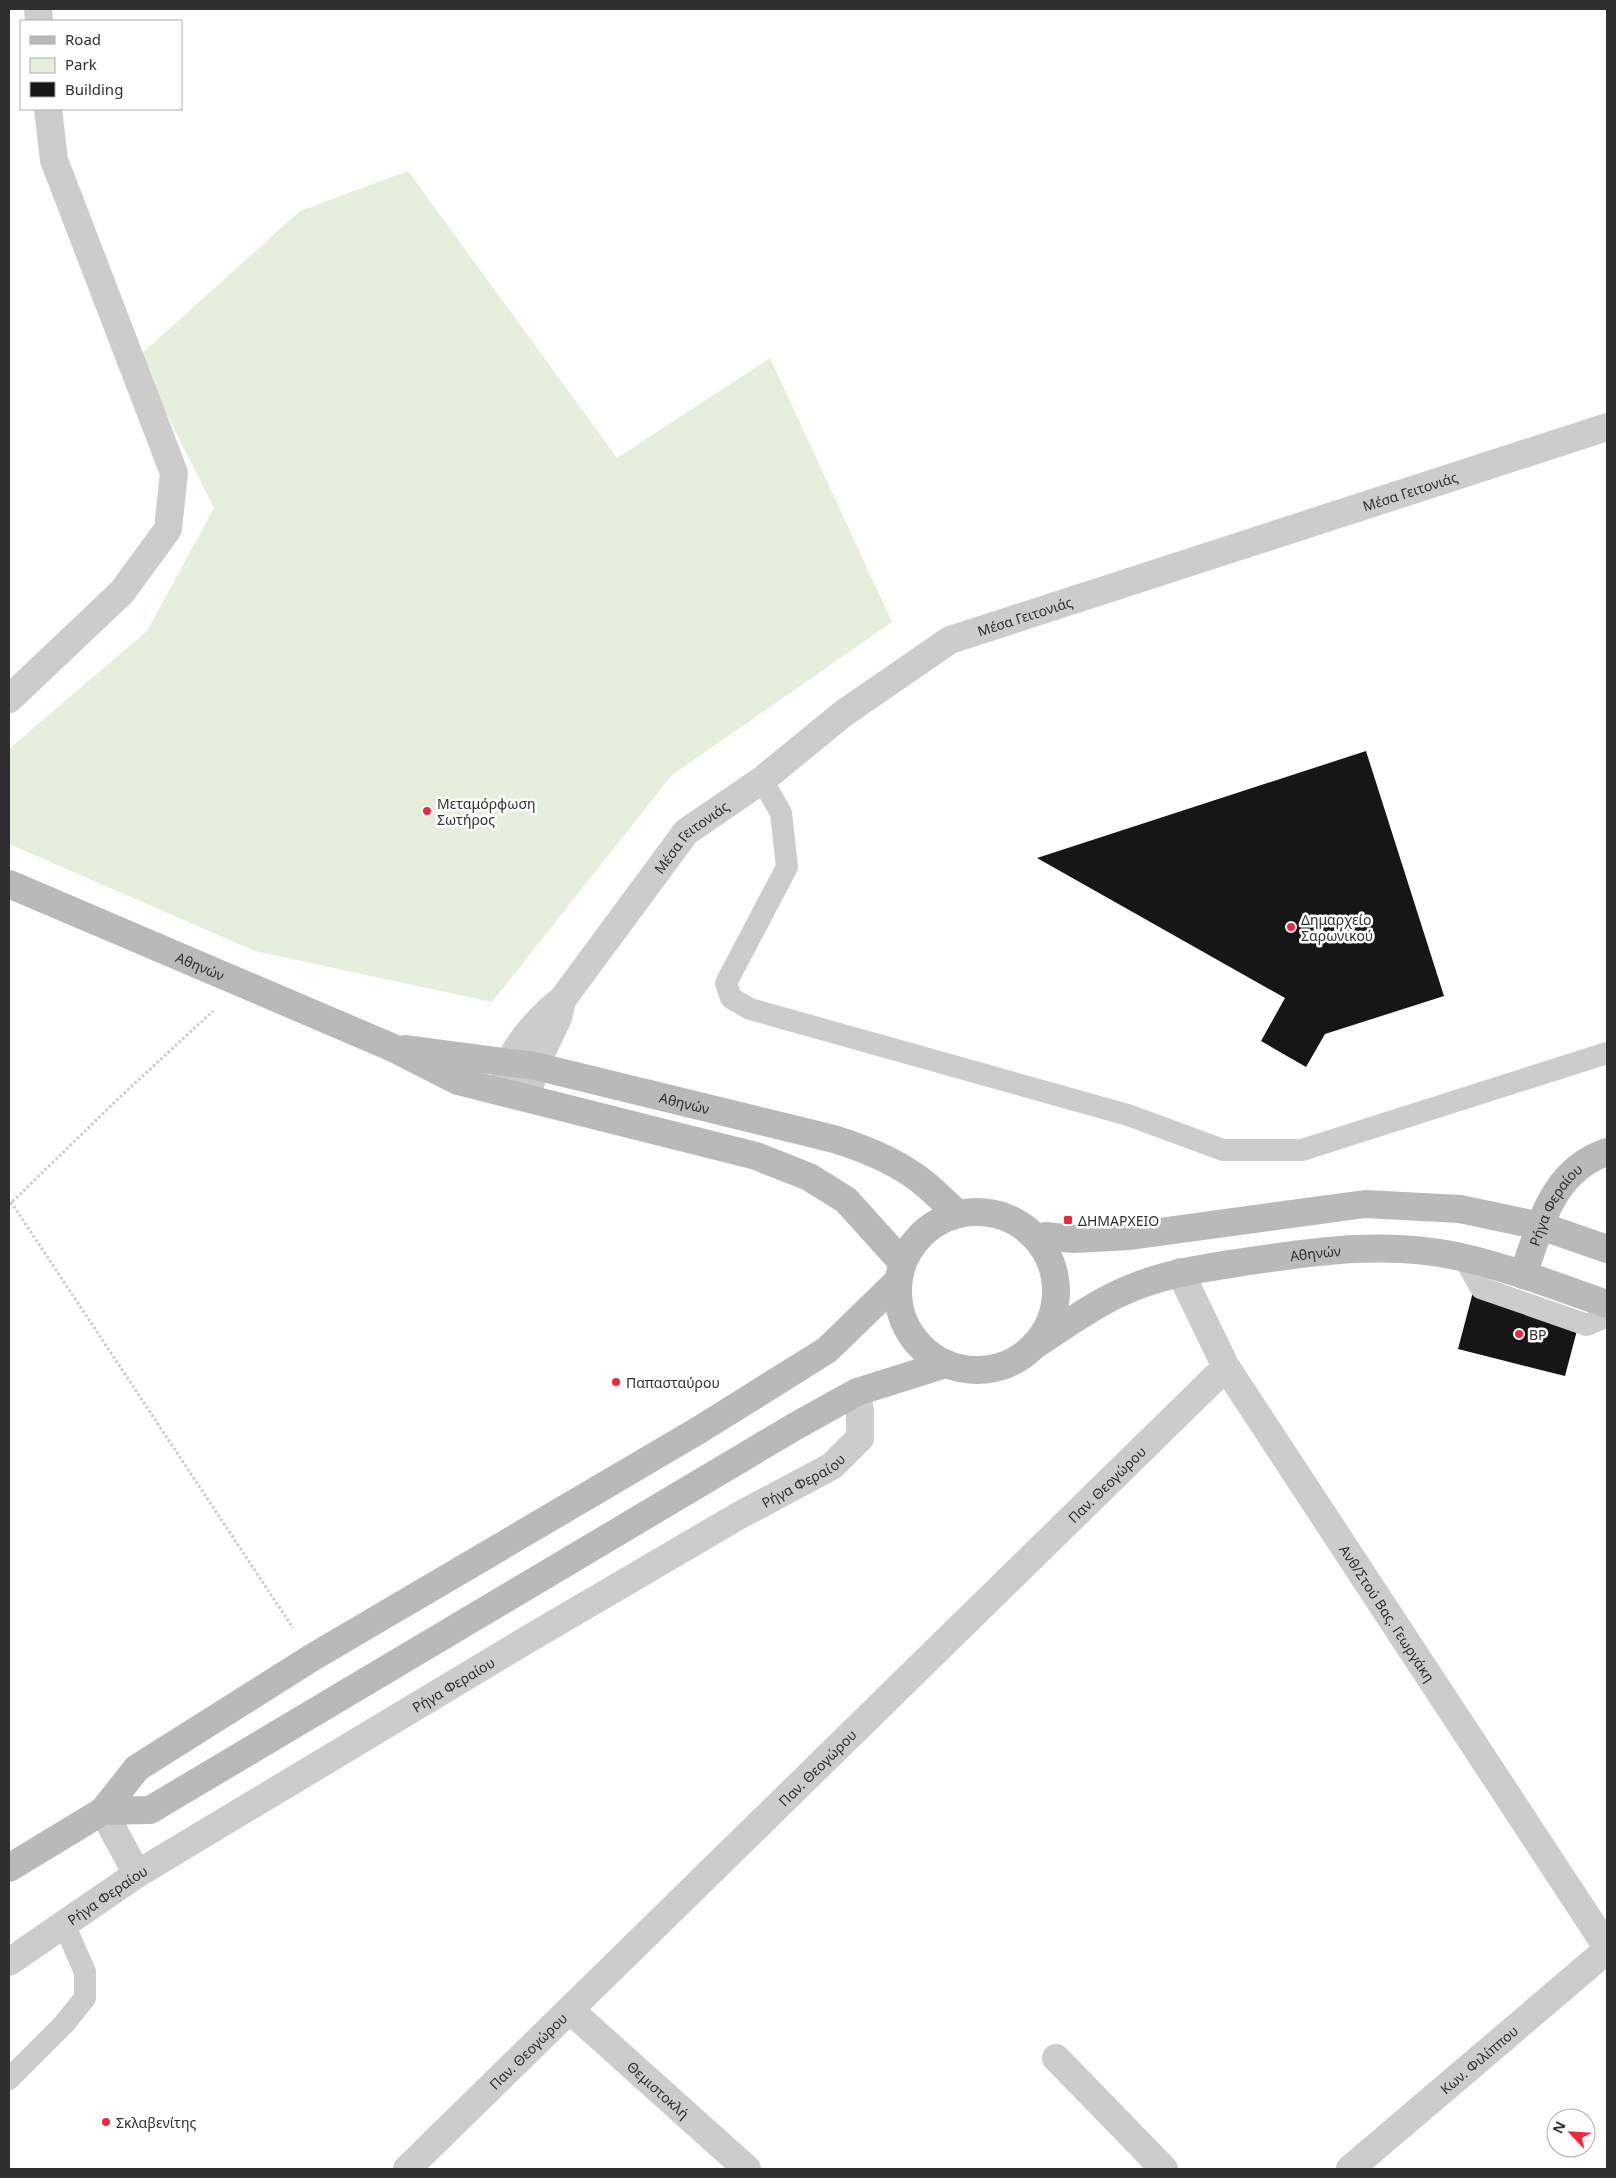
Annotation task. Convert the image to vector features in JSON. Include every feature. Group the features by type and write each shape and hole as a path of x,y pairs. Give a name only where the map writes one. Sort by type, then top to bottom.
{"main road":[{"name":"Αθηνών","path":"9,884 390,1047 458,1081 756,1156 809,1177 846,1200 900,1272"},
{"name":"Αθηνών","path":"390,1047 522,1064 860,1147 895,1163 925,1183 957,1214"},
{"name":"Ρήγα Φεραίου","path":"1523,1276 1553,1196 1566,1177 1587,1160 1607,1152"},
{"path":"1037,1238 1045,1236 1074,1239 1130,1236 1365,1204 1460,1209 1541,1226 1607,1249"},
{"path":"9,1868 103,1811 138,1768 312,1657 699,1430 827,1350 900,1272 909,1250 930,1226 957,1214 986,1211 1014,1220 1037,1238 1052,1263 1056,1290 1051,1321 1035,1346 1008,1364 977,1371 946,1364 918,1345 901,1315 900,1272"},
{"name":"Αθηνών","path":"1035,1346 1079,1317 1121,1293 1180,1272 1329,1249 1400,1248 1464,1258 1607,1304"},
{"path":"103,1811 150,1810 786,1432 857,1392 946,1364"}],"street":[{"path":"9,699 122,592 168,529 174,473 54,160 48,110"},
{"name":"Μέσα Γειτονιάς","path":"514,1095 522,1064 558,1018 562,1000 686,832 762,780 844,713 950,640 1607,427"},
{"name":"Ανθ/Στού Βας. Γεωργάκη","path":"1180,1272 1226,1367 1607,1948"},
{"name":"Παν. Θεογώρου","path":"407,2169 1226,1367"},
{"name":"Ρήγα Φεραίου","path":"9,1962 137,1874 740,1515 832,1466 860,1438 860,1412 857,1392"},
{"path":"103,1811 137,1874"},
{"name":"Κων. Φιλίππου","path":"1350,2169 1607,1948"},
{"name":"Θεμιστοκλή","path":"570,2010 747,2169"},
{"path":"1056,2058 1164,2169"}],"lane":[{"path":"762,780 782,813 786,867 726,983 731,998 750,1009 1128,1115 1223,1150 1302,1150 1607,1053"},
{"path":"1464,1258 1481,1288 1587,1326 1607,1316"},
{"path":"9,2079 64,2024 85,1998 85,1972 64,1924"}],"path":[{"path":"243,984 119,1098 10,1204 312,1657"}],"green space":[{"path":"408,171 617,458 770,358 892,622 672,775 492,1002 255,951 9,844 9,749 147,631 214,508 138,357 300,211"}],"building":[{"name":"Δημαρχείο Σαρωνικού","path":"1366,751 1444,996 1325,1034 1306,1067 1261,1041 1285,998 1037,858"},
{"name":"BP","path":"1473,1292 1580,1319 1565,1376 1458,1349"}],"place":[{"name":"Μεταμόρφωση Σωτήρος","path":"427,811"},
{"name":"Δημαρχείο Σαρωνικού","path":"1291,927"},
{"name":"ΔΗΜΑΡΧΕΙΟ","path":"1068,1220"},
{"name":"BP","path":"1519,1334"},
{"name":"Παπασταύρου","path":"616,1382"},
{"name":"Σκλαβενίτης","path":"106,2122"}]}
